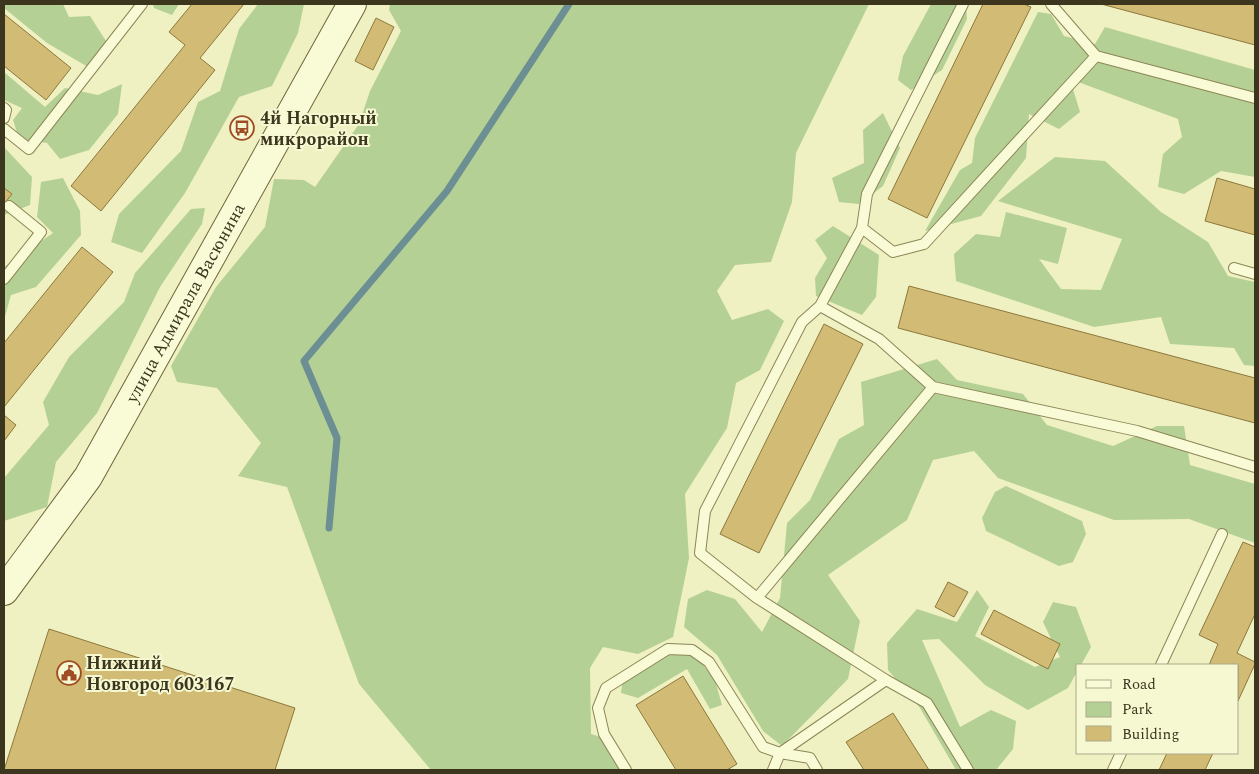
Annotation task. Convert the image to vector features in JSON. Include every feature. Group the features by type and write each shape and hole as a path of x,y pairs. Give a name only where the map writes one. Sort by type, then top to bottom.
{"street":[{"name":"улица Адмирала Васюнина","path":"4,590 88,477 352,4"}],"lane":[{"path":"4,129 29,150 142,4"},
{"path":"963,4 867,194 862,228 820,306 802,322 705,511 700,553 757,598 886,680 927,703 968,770"},
{"path":"1051,4 1096,56 1255,98"},
{"path":"862,228 893,252 924,244 1096,56"},
{"path":"4,108 6,110 4,118"},
{"path":"4,279 41,232 9,206"},
{"path":"1234,268 1255,274"},
{"path":"820,306 879,339 933,387 1136,431 1255,466"},
{"path":"757,598 933,387"},
{"path":"1161,664 1222,534"},
{"path":"626,770 604,734 598,708 606,688 668,649 692,650 709,662 763,747 780,753 810,758 817,770"},
{"path":"773,770 780,753 886,680"},
{"path":"1113,770 1121,754"}],"green space":[{"path":"4,4 63,4 69,17 90,16 106,41 88,67 47,43 4,8"},
{"path":"153,4 179,4 172,15 154,8"},
{"path":"258,4 304,4 298,33 272,86 239,97 185,193 142,253 111,242 119,214 181,151 198,102 220,91 239,29"},
{"path":"390,4 869,4 796,153 792,202 771,262 735,265 717,291 732,320 768,309 784,321 760,370 736,383 727,428 685,494 689,558 673,637 638,654 603,647 590,668 591,734 607,739 628,770 431,770 359,684 287,487 238,476 261,443 217,388 177,382 171,366 216,287 265,227 274,179 304,180 315,187 359,124 370,91 401,31 389,10"},
{"path":"931,4 966,4 967,19 942,70 911,90 898,80 903,56"},
{"path":"1038,12 1051,14 1064,36 1095,44 1105,27 1255,70 1255,177 1221,171 1184,194 1158,187 1163,154 1182,137 1178,119 1070,79 1080,112 1059,129 1029,114 1026,158 981,216 925,231 960,170 972,163 975,138"},
{"path":"4,72 45,107 65,88 98,95 122,84 118,114 89,150 60,159 47,143 19,139 13,120 22,108 4,100"},
{"path":"883,113 900,148 883,186 859,204 839,202 832,178 864,163 863,130"},
{"path":"4,147 32,177 30,205 4,215"},
{"path":"1055,157 1105,161 1161,212 1208,242 1228,276 1255,282 1255,366 1244,365 1234,348 1170,344 1161,317 1094,327 956,281 954,254 976,234 1000,237 1006,212 1067,228 1058,264 1039,259 1061,289 1101,290 1122,239 998,201"},
{"path":"63,178 80,211 81,235 36,287 11,295 4,320 4,267 53,233 37,217 41,182"},
{"path":"205,208 202,224 160,287 97,413 56,462 47,507 4,521 4,478 49,425 43,402 69,357 124,302 135,273 191,209"},
{"path":"833,226 879,255 876,297 862,315 816,296 815,278 827,258 815,240"},
{"path":"937,359 957,380 1023,394 1047,425 1113,446 1157,426 1184,426 1190,465 1255,484 1255,543 1189,519 1114,520 998,478 974,451 933,460 907,520 828,575 860,621 848,679 782,746 763,731 717,655 684,627 688,599 707,590 735,599 762,632 780,598 787,523 810,500 839,439 864,425 861,382"},
{"path":"1006,486 1082,521 1086,534 1073,562 1059,566 986,531 982,518 995,492"},
{"path":"977,590 989,607 975,636 1035,667 1060,657 1043,622 1053,602 1076,607 1091,647 1082,664 1076,664 1076,674 1068,688 1028,710 985,685 939,639 922,640 960,727 991,710 1016,721 1013,749 996,770 956,770 920,708 888,670 887,643 917,609 957,622"},
{"path":"655,651 696,656 715,680 722,705 710,709 687,669 638,698 621,693 624,670"}],"building":[{"path":"192,4 244,4 200,58 215,70 101,211 71,186 185,45 169,32"},
{"path":"983,4 1024,4 1031,7 927,218 888,199"},
{"path":"1101,4 1255,4 1255,45"},
{"path":"4,14 71,68 46,100 4,66"},
{"path":"376,18 394,27 373,70 355,61"},
{"path":"1217,178 1255,189 1255,235 1205,221"},
{"path":"4,188 12,194 4,204"},
{"path":"82,247 113,272 4,407 4,343"},
{"path":"909,286 1255,378 1255,423 898,328"},
{"path":"824,324 863,344 759,553 720,534"},
{"path":"4,415 16,425 4,441"},
{"path":"1243,542 1255,547 1255,614 1237,653 1255,662 1255,664 1239,699 1239,664 1209,664 1218,644 1199,635"},
{"path":"948,582 968,592 954,617 935,607"},
{"path":"994,610 1060,644 1048,669 981,634"},
{"path":"49,629 295,708 275,770 4,770"},
{"path":"683,676 737,764 727,770 676,770 636,705"},
{"path":"893,713 929,770 864,770 846,742"},
{"path":"1167,754 1213,754 1205,770 1159,770"}],"waterway":[{"path":"329,528 337,438 304,361 447,191 569,4"}],"place":[{"name":"4й Нагорный микрорайон","path":"242,128"},
{"name":"Нижний Новгород 603167","path":"69,673"}]}
